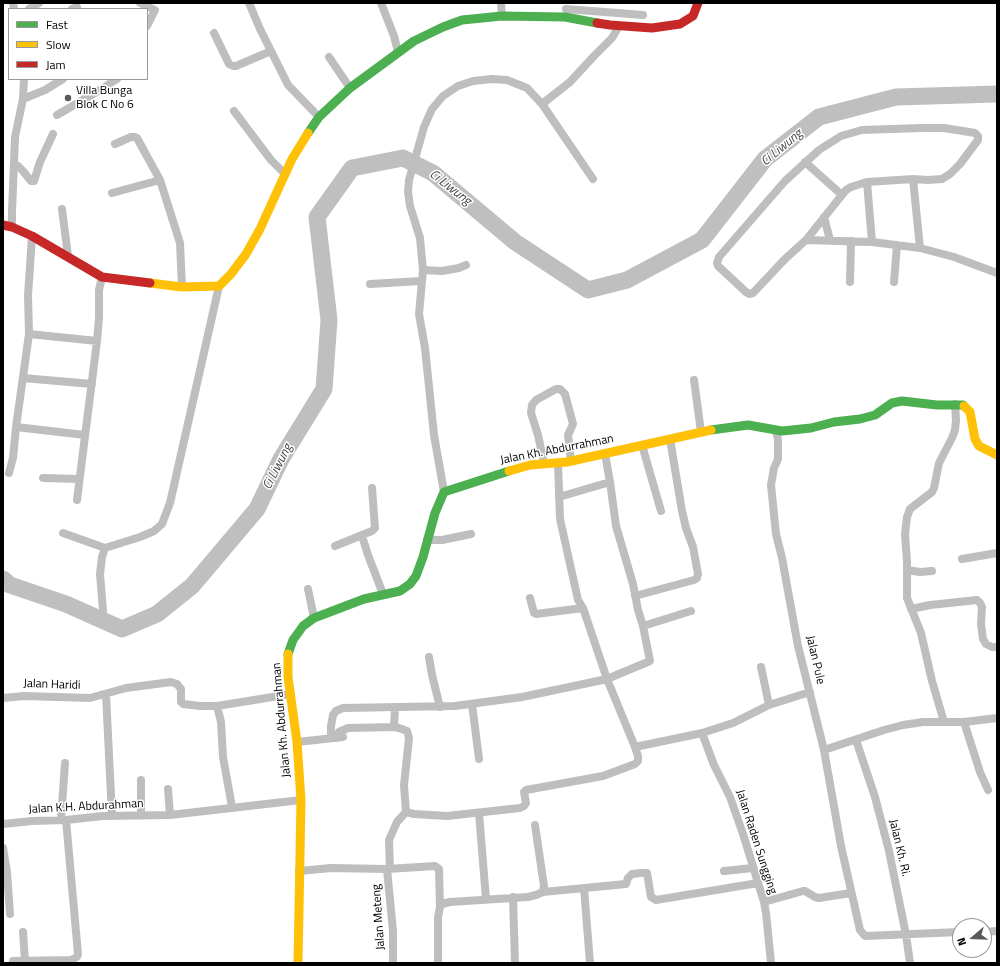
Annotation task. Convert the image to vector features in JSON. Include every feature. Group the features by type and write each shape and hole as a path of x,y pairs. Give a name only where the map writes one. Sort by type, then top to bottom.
{"street":[{"path":"140,3 155,10 148,24"},
{"path":"249,3 288,85 319,117"},
{"path":"382,3 398,52"},
{"path":"501,3 502,16"},
{"path":"566,10 619,26 652,28 680,24 693,16 698,3"},
{"path":"63,533 105,548 140,537 154,531 162,524 170,503 219,286 231,274 246,254 260,229 292,159 319,117 350,88 414,41 443,27 462,20 566,10 643,15"},
{"path":"542,104 570,82 612,38 619,26"},
{"path":"214,33 230,64 233,66 271,51"},
{"path":"330,57 350,88"},
{"path":"444,492 434,436 425,348 419,314 423,270 420,238 410,206 408,192 409,180 424,127 432,109 443,96 458,86 473,81 492,79 507,80 527,88 542,104 593,180"},
{"path":"24,80 23,99 15,137 12,197 8,226 32,236 102,277 182,287 219,286"},
{"path":"23,99 45,90 61,80"},
{"path":"57,115 115,80"},
{"path":"234,111 266,154 285,174"},
{"path":"944,128 969,132 978,136 978,140 960,164 950,174 942,179 913,179 867,182 851,187 842,195 806,240 784,259 757,290 751,294 746,292 718,266 717,263 719,257 785,181 819,150 841,136 862,130 944,128"},
{"path":"14,165 18,166 31,181 34,181 40,162 53,134"},
{"path":"115,144 131,137 137,138 160,180 180,243 182,287"},
{"path":"805,162 842,195"},
{"path":"913,179 920,248"},
{"path":"112,194 160,180"},
{"path":"867,182 872,242"},
{"path":"62,208 68,256"},
{"path":"824,217 830,240"},
{"path":"9,473 13,458 29,334 28,296 32,236"},
{"path":"806,240 872,242 920,248 954,257 997,273"},
{"path":"850,282 851,241"},
{"path":"894,282 897,245"},
{"path":"423,270 442,271 459,268 466,265"},
{"path":"77,500 97,341 99,290 102,277"},
{"path":"370,284 421,281"},
{"path":"29,334 97,341"},
{"path":"23,378 92,384"},
{"path":"694,380 701,432"},
{"path":"544,463 531,412 532,405 536,400 556,389 560,389 565,394 573,424 568,435 571,461"},
{"name":"Jalan Kh. Abdurrahman","path":"298,963 301,800 297,742 288,677 288,652 293,640 303,626 314,618 364,598 400,591 410,584 418,570 435,513 444,492 488,477 544,463 571,461 701,432 748,425 776,431 791,431 875,415 892,403 902,401 937,405 955,404"},
{"path":"944,722 932,681 921,633 907,598 905,534 907,517 910,509 932,492 934,488 939,463 955,430 955,404 963,405 970,412 975,439 980,446 983,449 997,455"},
{"path":"16,427 85,435"},
{"name":"Jalan Pule","path":"776,431 778,440 778,459 774,468 771,485 776,534 782,558 798,646 824,750 851,893 860,930 865,936 888,934 906,935"},
{"path":"635,596 694,580 697,578 698,574 693,547 684,517 670,438"},
{"path":"642,444 661,511"},
{"path":"337,738 331,726 333,715 339,709 354,707 440,707 522,697 607,678 650,661 644,626 616,526 605,454"},
{"path":"337,738 339,732 348,728 394,727 407,731 404,785 406,812 414,814 447,816 524,806 526,803 524,792 526,790 603,776 635,764 638,761 635,747 607,678 583,608 578,600 560,520 558,463"},
{"path":"43,478 79,480"},
{"path":"559,497 610,482"},
{"path":"335,546 372,532 375,528 372,488"},
{"path":"427,540 442,540 471,534"},
{"path":"362,536 384,594"},
{"path":"103,611 100,574 102,557 105,548"},
{"path":"962,559 997,553"},
{"path":"907,570 920,572 932,571"},
{"path":"308,589 314,618"},
{"path":"530,598 534,613 536,614 583,608"},
{"path":"911,609 930,605 977,600 982,607 981,624 983,640 986,644 992,647 997,647"},
{"path":"644,626 691,611"},
{"path":"429,657 440,707"},
{"path":"761,668 769,706"},
{"name":"Jalan Haridi","path":"3,698 24,696 90,698 126,688 171,682 177,684 180,689 181,702 183,704 217,706"},
{"path":"635,747 702,733 733,723 769,706 810,692"},
{"path":"232,807 223,757 221,722 217,706 291,694"},
{"path":"103,695 112,816"},
{"path":"472,704 479,759"},
{"path":"394,708 394,727"},
{"path":"824,750 903,725 923,722 964,722 997,718"},
{"path":"964,722 980,772 988,790"},
{"name":"Jalan Raden Sungging","path":"702,733 714,765 730,797 764,902 771,963"},
{"path":"297,742 337,738"},
{"name":"Jalan Kh. Ri.","path":"856,740 875,797 889,851 906,935 910,963"},
{"path":"13,961 63,961 74,959 78,954 63,820 65,763"},
{"path":"141,780 141,816"},
{"path":"168,789 170,816"},
{"name":"Jalan K.H. Abdurahman","path":"3,824 112,816 170,816 232,807 301,800"},
{"name":"Jalan Meteng","path":"393,963 389,840 397,822 406,812"},
{"path":"479,813 486,899"},
{"path":"535,825 544,886 542,892"},
{"path":"3,848 7,872 10,914"},
{"path":"299,871 331,868 389,869 428,866 438,867 440,907 438,917 438,963"},
{"path":"724,871 753,868"},
{"path":"440,907 444,902 528,897 542,892 626,884 628,878 632,874 647,873 651,897 656,900 758,883"},
{"path":"584,888 590,963"},
{"path":"764,902 803,891 806,891 819,898 851,893"},
{"path":"513,897 515,963"},
{"path":"23,932 25,961"},
{"path":"906,935 952,932"}],"waterway":[{"name":"Ci Liwung","path":"3,579 10,585 66,604 122,629 157,614 192,586 257,509 281,459 324,389 329,320 317,217 352,168 403,158 433,173 515,242 588,290 627,280 702,240 765,159 819,117 896,97 997,94"}],"traffic: fast":[{"path":"308,133 319,117 350,88 414,41 443,27 462,20 502,16 565,17 597,23"},
{"path":"711,430 748,425 782,431 811,428 834,422 860,419 875,415 892,403 902,401 964,406"},
{"path":"288,654 293,640 303,626 314,618 364,599 400,591 410,584 416,576 423,557 435,513 444,492 509,471"}],"traffic: slow":[{"path":"150,283 182,287 219,286 231,274 246,254 260,229 292,159 308,133"},
{"path":"964,406 970,412 975,439 979,446 997,455"},
{"path":"509,471 530,465 567,462 711,430"},
{"path":"288,654 288,677 297,742 301,800 298,963"}],"traffic: jam":[{"path":"597,23 652,28 680,24 693,16 698,3"},
{"path":"3,225 12,227 32,236 102,277 150,283"}],"place":[{"name":"Villa Bunga Blok C No 6","path":"68,98"}]}
